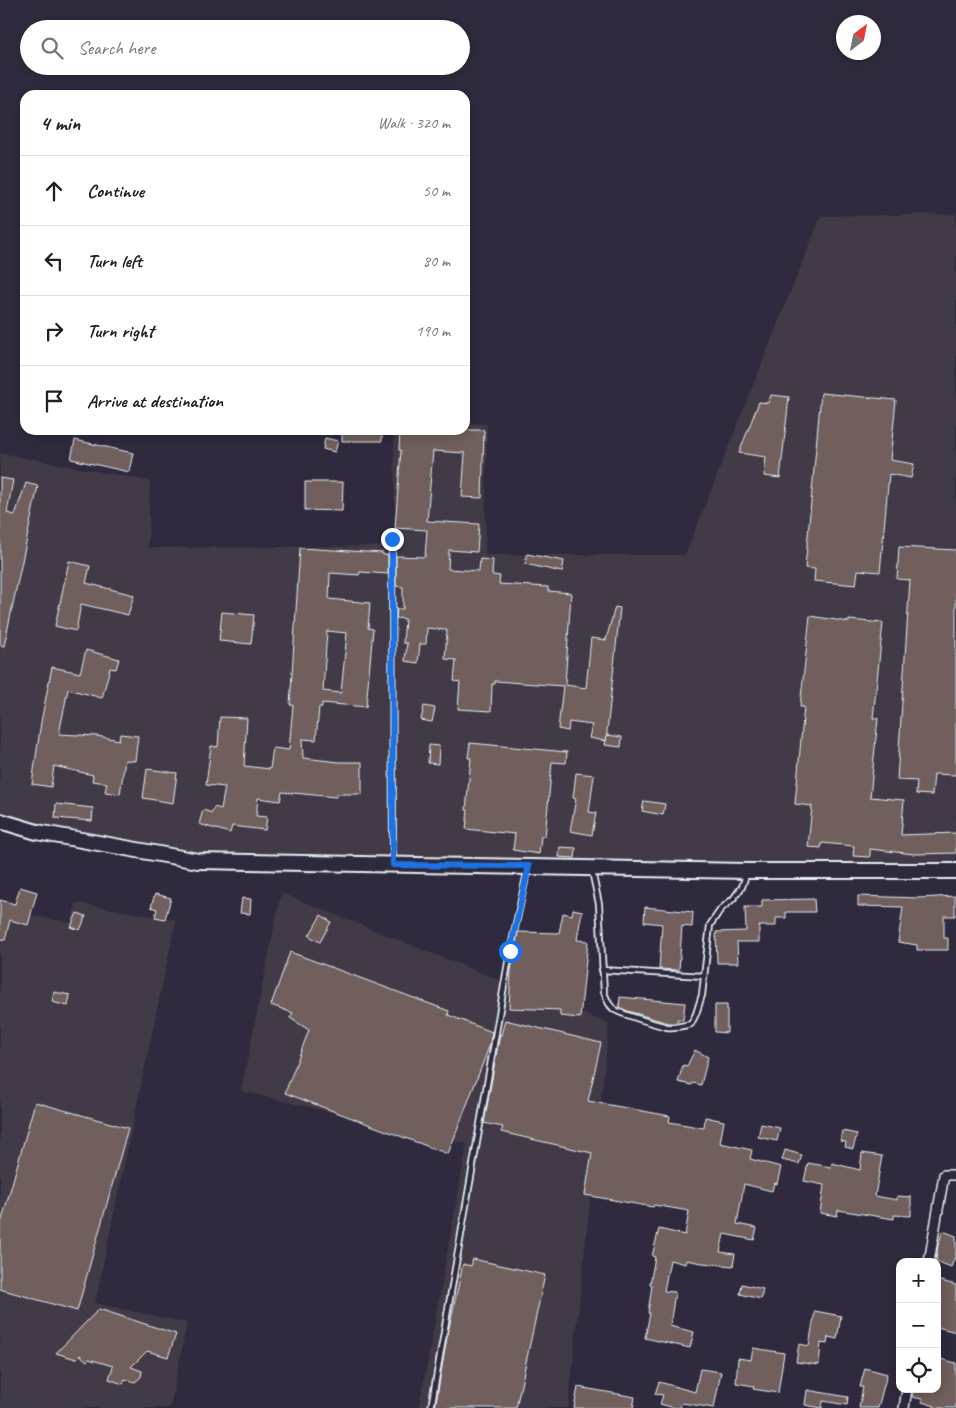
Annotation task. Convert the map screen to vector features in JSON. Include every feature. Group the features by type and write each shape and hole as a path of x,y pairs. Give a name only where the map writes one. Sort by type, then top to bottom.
{"main road":[{"path":"0,821 37,832 198,861 747,871 956,871"}],"street":[{"path":"930,1258 944,1175 956,1175"},
{"path":"904,1408 906,1393"}],"lane":[{"path":"392,539 393,865"},
{"path":"431,1408 509,960 529,866"},
{"path":"592,867 599,904 604,992 609,1004 617,1011 667,1027 681,1027 691,1024 699,1004 710,925 720,909 733,899 742,887 747,871"},
{"path":"602,970 704,976"}],"shaded area":[{"path":"956,214 956,871 198,861 86,838 0,813 0,453 150,481 148,548 385,546 386,535 395,535 394,435 470,435 470,423 487,424 485,555 685,555 821,216"},
{"path":"281,893 609,1024 568,1408 419,1408 467,1144 241,1091"},
{"path":"76,903 176,920 95,1303 187,1323 170,1408 0,1408 0,909 71,923"}],"building":[{"path":"821,393 896,400 890,460 914,464 911,478 889,474 880,572 858,570 856,585 814,581 815,569 805,568"},
{"path":"771,395 789,397 780,478 764,476 766,457 739,453 759,402 768,403"},
{"path":"470,430 484,430 482,498 462,497 465,453 433,451 427,521 479,524 477,552 449,550 448,569 479,571 480,559 493,560 492,575 500,576 499,584 548,587 548,591 571,593 565,685 586,688 591,638 606,640 615,607 620,608 606,741 589,738 592,725 569,722 568,731 558,729 563,686 495,681 495,684 492,684 491,711 458,709 460,682 454,681 456,660 445,659 447,630 427,628 426,644 420,644 418,663 405,661 407,643 403,643 405,619 396,618 397,609 403,609 403,587 396,586 396,556 425,557 427,530 395,528 401,450 399,450 400,435 470,435"},
{"path":"342,435 382,435 382,441 342,441"},
{"path":"325,438 338,441 335,452 323,449"},
{"path":"75,440 133,453 129,472 71,459"},
{"path":"0,478 13,480 7,513 15,515 26,483 38,486 4,646 0,645"},
{"path":"305,482 343,482 342,511 305,510"},
{"path":"899,547 956,550 956,775 934,774 932,795 916,794 917,781 897,780 910,580 897,579"},
{"path":"300,548 383,553 383,555 388,555 388,574 360,572 359,575 330,573 329,599 370,603 368,628 373,629 366,707 322,703 322,707 319,707 316,740 302,739 303,758 339,762 362,762 362,794 337,794 336,797 282,792 280,801 258,798 256,816 267,817 265,830 232,826 230,833 199,824 203,810 212,813 214,807 221,809 225,787 206,785 211,746 218,747 220,717 247,718 244,766 270,769 273,748 289,750 293,705 290,705","holes":["327,631 347,633 341,693 323,691"]},
{"path":"527,554 564,561 562,572 525,564"},
{"path":"69,561 90,566 86,583 134,595 128,615 81,604 76,631 55,626"},
{"path":"222,612 254,615 251,644 219,641"},
{"path":"810,616 849,622 849,620 883,623 873,718 878,718 870,797 904,800 901,835 956,833 956,853 914,854 870,849 870,857 853,856 854,846 822,843 821,848 808,847 812,806 795,804 804,707 800,707"},
{"path":"86,650 119,659 116,669 110,668 102,698 68,689 59,734 97,736 119,740 120,734 138,736 135,761 125,760 120,794 105,792 107,783 92,781 93,775 54,766 51,787 32,784 41,722 52,667 80,673"},
{"path":"424,706 435,708 432,722 421,720"},
{"path":"607,735 622,737 621,747 605,745"},
{"path":"470,743 567,752 566,763 552,762 545,837 541,836 539,854 513,850 515,834 466,829 471,758 468,758"},
{"path":"429,745 439,746 438,764 428,763"},
{"path":"147,769 177,773 173,803 143,798"},
{"path":"576,773 594,775 589,812 596,813 592,835 570,831 576,799 573,798"},
{"path":"644,801 665,804 663,815 642,811"},
{"path":"56,804 93,808 92,821 55,818"},
{"path":"560,847 576,848 575,858 559,857"},
{"path":"20,887 37,892 28,925 10,920 5,940 0,939 0,900 15,904"},
{"path":"155,894 171,898 165,919 155,917 157,909 151,907"},
{"path":"858,896 919,898 955,896 955,916 944,916 944,938 948,938 948,950 917,950 917,945 898,942 903,907 858,906"},
{"path":"242,898 251,899 250,914 240,913"},
{"path":"814,899 815,912 786,912 786,918 776,918 776,926 759,926 759,942 737,942 738,963 717,963 716,932 746,931 745,907 762,907 762,900"},
{"path":"645,907 693,912 692,927 682,926 679,970 659,969 662,924 644,922"},
{"path":"573,909 582,911 577,940 588,941 580,1018 560,1016 560,1010 509,1008 511,971 518,932 559,933 563,913 572,915"},
{"path":"77,913 86,916 80,930 71,927"},
{"path":"321,915 331,922 320,942 309,936"},
{"path":"290,952 449,1011 448,1015 492,1032 489,1047 448,1154 285,1093 309,1030 290,1018 293,1013 271,1005"},
{"path":"54,992 70,995 68,1006 52,1002"},
{"path":"620,997 685,1003 683,1020 677,1019 677,1023 668,1023 628,1011 619,1007"},
{"path":"715,1005 727,1005 727,1033 715,1032"},
{"path":"505,1020 601,1043 588,1101 670,1116 669,1122 704,1128 705,1117 724,1121 720,1143 752,1150 750,1159 781,1167 777,1184 774,1183 772,1191 744,1184 737,1224 757,1228 754,1240 724,1234 720,1252 735,1254 733,1266 686,1260 685,1264 670,1260 664,1291 675,1292 670,1326 694,1332 690,1348 645,1338 650,1313 648,1313 652,1285 650,1284 655,1257 652,1256 659,1229 685,1235 689,1211 654,1205 653,1207 585,1195 592,1153 501,1132 503,1127 484,1123 500,1034"},
{"path":"695,1050 708,1057 701,1085 678,1082 683,1065 687,1066"},
{"path":"35,1102 128,1128 77,1311 0,1289 0,1227"},
{"path":"761,1124 780,1128 777,1141 758,1137"},
{"path":"842,1131 857,1134 853,1149 845,1147 846,1142 840,1141"},
{"path":"785,1150 802,1155 799,1164 782,1160"},
{"path":"862,1153 882,1156 875,1196 897,1200 897,1196 911,1197 911,1216 894,1215 894,1219 838,1210 837,1216 820,1213 824,1185 804,1181 808,1163 831,1167 832,1163 860,1170"},
{"path":"943,1231 956,1236 956,1254 951,1267 941,1263 941,1258 936,1258 938,1245"},
{"path":"473,1259 545,1275 516,1408 435,1408 447,1337 463,1264 471,1266"},
{"path":"941,1281 956,1285 956,1332 941,1328"},
{"path":"742,1284 763,1289 761,1299 740,1294"},
{"path":"99,1309 176,1334 168,1357 147,1351 131,1367 142,1371 141,1377 135,1382 125,1379 123,1384 109,1379 113,1366 89,1359 87,1361 80,1355 76,1359 56,1353"},
{"path":"815,1311 841,1316 837,1339 828,1337 827,1344 821,1343 819,1365 796,1362 799,1344 809,1346"},
{"path":"753,1348 784,1353 778,1393 753,1389 754,1386 736,1383 738,1358 751,1360"},
{"path":"941,1359 956,1363 956,1408 934,1408 935,1406 922,1402 922,1399 912,1397 912,1393 941,1393"},
{"path":"865,1368 887,1374 878,1408 859,1408 863,1387 860,1387"},
{"path":"700,1369 721,1372 714,1408 682,1403 680,1408 675,1408 660,1404 663,1395 655,1394 659,1382 695,1392"},
{"path":"578,1387 635,1397 633,1408 574,1408"},
{"path":"807,1390 848,1397 847,1405 823,1401 822,1408 805,1405"}],"route":[{"path":"392,539 393,865 529,866 510,951"}]}
